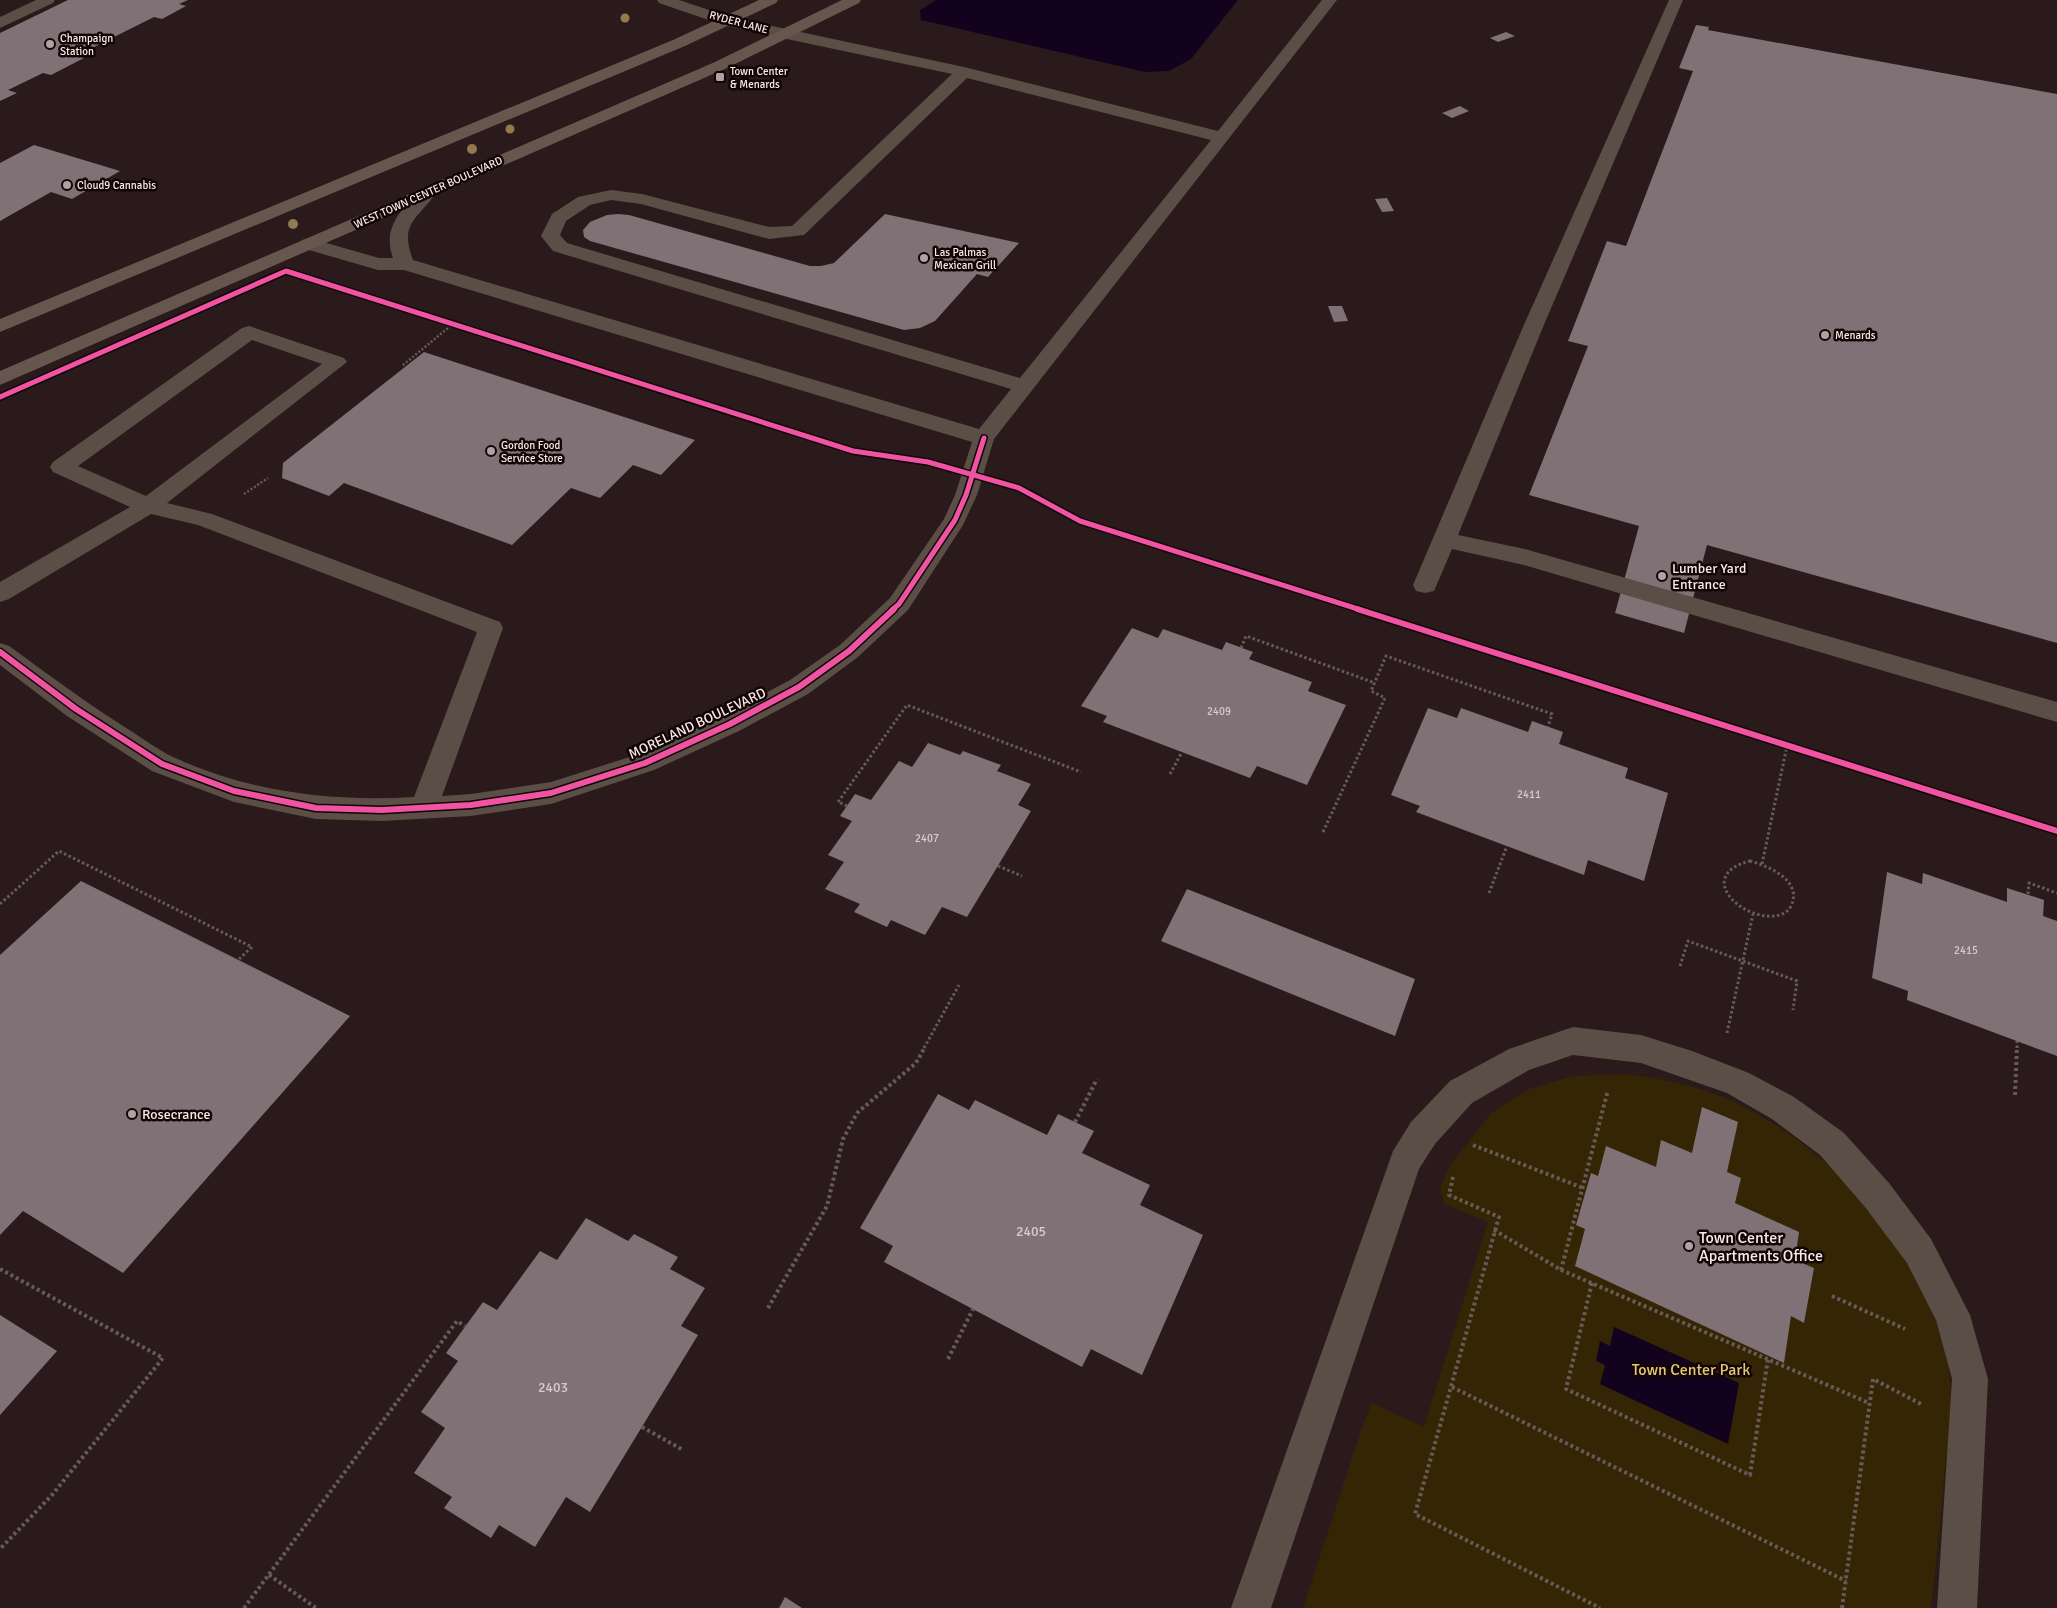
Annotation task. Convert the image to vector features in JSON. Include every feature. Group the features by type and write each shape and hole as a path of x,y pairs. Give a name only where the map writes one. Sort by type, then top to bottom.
{"main road":[{"path":"0,326 679,43 771,0"},
{"name":"WEST TOWN CENTER BOULEVARD","path":"0,379 721,65 786,35 854,0"}],"street":[{"path":"0,23 48,0"},
{"name":"RYDER LANE","path":"664,0 726,21 964,72 1221,137"},
{"path":"309,244 378,264 405,264 984,438 1330,0"},
{"path":"1425,585 1533,327 1676,0"},
{"path":"964,72 797,231 769,233 642,199 611,195 584,201 558,218 550,236 560,247 1026,387"},
{"path":"405,264 400,253 397,234 400,225 427,192"},
{"path":"0,593 148,506 338,362 249,332 61,467 148,506 204,519 491,628 424,807"},
{"name":"MORELAND BOULEVARD","path":"0,652 76,709 162,764 234,791 316,808 382,810 471,805 552,793 645,764 730,724 799,687 849,651 899,604 955,520 966,495 984,438"},
{"path":"1445,540 1526,557 2057,712"},
{"path":"1251,1608 1404,1162 1422,1133 1461,1092 1520,1058 1573,1041 1641,1049 1738,1083 1783,1108 1832,1144 1877,1195 1919,1251 1952,1315 1970,1379 1957,1608"}],"path":[{"path":"444,321 463,327"},
{"path":"403,364 453,324"},
{"path":"1241,648 1246,636 1375,683"},
{"path":"1323,832 1385,698 1371,691 1386,656 1552,714 1548,727"},
{"path":"847,806 838,802 906,705 1081,772"},
{"path":"1778,742 1796,748"},
{"path":"1762,864 1787,746"},
{"path":"1170,774 1182,752"},
{"path":"1489,892 1506,846"},
{"path":"0,904 59,851 252,947 238,960"},
{"path":"1739,862 1762,864 1773,868 1790,884 1793,893 1793,901 1790,908 1775,917 1753,914 1732,900 1723,881 1725,873 1731,866 1739,862"},
{"path":"998,866 1022,876"},
{"path":"2028,894 2029,884 2057,893"},
{"path":"1718,1075 1753,914"},
{"path":"1680,966 1688,941 1797,981 1793,1010"},
{"path":"768,1308 827,1206 843,1139 857,1113 916,1063 959,985"},
{"path":"2015,1095 2017,1041"},
{"path":"1075,1122 1097,1079"},
{"path":"1561,1270 1609,1087"},
{"path":"1466,1152 1470,1144 1477,1139"},
{"path":"1470,1144 1582,1188"},
{"path":"1454,1175 1450,1183 1449,1195 1499,1217 1415,1514 1600,1608"},
{"path":"1494,1230 1561,1270 1869,1403"},
{"path":"0,1269 163,1358 52,1495 0,1549"},
{"path":"1592,1283 1566,1389 1750,1474 1768,1360"},
{"path":"1832,1296 1909,1331"},
{"path":"948,1359 973,1309"},
{"path":"244,1608 457,1321 465,1326"},
{"path":"1842,1608 1873,1379 1926,1406"},
{"path":"1452,1387 1846,1580"},
{"path":"642,1427 682,1450"},
{"path":"269,1575 316,1608"}],"green space":[{"name":"Town Center Park","path":"1627,1074 1669,1081 1709,1092 1736,1103 1777,1126 1816,1155 1852,1188 1885,1226 1912,1267 1933,1311 1946,1357 1952,1405 1931,1608 1303,1608 1363,1424 1372,1403 1424,1427 1488,1222 1444,1204 1440,1188 1451,1164 1491,1113 1529,1089 1573,1076"}],"shaded area":[{"path":"936,0 1238,0 1191,59 1169,71 1145,72 921,20 920,10"},
{"path":"1614,1327 1739,1383 1728,1444 1600,1384 1605,1365 1596,1361 1600,1341 1610,1346"}],"building":[{"name":"Champaign Station","path":"68,0 188,0 179,4 186,6 162,19 154,17 76,56 84,58 51,75 43,73 8,90 17,93 0,101 0,33"},
{"name":"Menards","path":"1696,25 1709,27 1708,30 2057,94 2057,643 1707,545 1684,633 1615,613 1639,526 1529,495 1588,346 1568,341 1607,241 1626,246 1693,71 1679,68"},
{"path":"1506,32 1515,36 1498,42 1490,38"},
{"path":"1460,106 1469,111 1452,118 1442,113"},
{"path":"34,145 120,171 72,199 51,192 0,221 0,163"},
{"path":"1387,198 1394,211 1382,212 1375,199"},
{"path":"885,214 1019,243 988,277 977,274 935,321 920,328 904,330 590,241 584,237 583,230 590,222 607,215 629,215 810,266 834,263"},
{"path":"1328,306 1342,306 1348,321 1334,322"},
{"name":"Gordon Food Service Store","path":"424,352 695,440 661,475 633,465 600,498 571,488 512,545 344,483 329,496 282,478 283,463"},
{"path":"1132,628 1158,638 1163,629 1222,650 1226,642 1253,652 1249,659 1312,682 1308,691 1346,705 1307,785 1257,766 1250,778 1103,722 1107,716 1081,706"},
{"path":"1428,708 1457,718 1461,708 1528,732 1532,721 1563,732 1559,744 1628,768 1625,778 1668,793 1644,881 1588,860 1584,875 1416,812 1420,806 1391,795"},
{"path":"928,743 960,755 963,751 1001,765 997,771 1031,784 1018,805 1031,811 967,917 942,907 925,935 891,920 887,927 854,912 860,904 825,889 844,862 828,855 852,821 840,816 855,794 871,800 899,761 912,767"},
{"path":"1887,872 1922,884 1923,873 2007,902 2007,888 2044,900 2043,916 2057,921 2057,1056 1907,1000 1908,991 1872,978"},
{"name":"Rosecrance","path":"81,881 350,1016 123,1273 23,1211 0,1235 0,955"},
{"path":"1187,889 1415,979 1395,1036 1161,941"},
{"path":"938,1094 969,1110 975,1100 1047,1135 1058,1114 1094,1131 1082,1153 1150,1185 1140,1205 1203,1235 1142,1375 1091,1349 1082,1367 884,1262 893,1246 860,1228"},
{"name":"Town Center Apartments Office","path":"1702,1107 1738,1122 1727,1172 1741,1178 1735,1203 1799,1232 1795,1260 1814,1268 1804,1323 1791,1316 1784,1363 1575,1266 1585,1229 1576,1225 1591,1173 1598,1176 1606,1146 1656,1167 1661,1140 1692,1153"},
{"path":"586,1218 628,1241 634,1234 678,1257 670,1269 705,1288 681,1326 698,1335 590,1512 566,1497 535,1547 499,1525 491,1538 444,1508 452,1497 414,1473 445,1428 421,1412 458,1361 446,1353 483,1302 497,1310 540,1251 557,1260"},
{"path":"0,1315 57,1351 0,1415"},
{"path":"785,1597 802,1608 779,1608"}],"cycle path":[{"path":"0,397 286,271 853,451 928,462 1019,488 1080,521 2057,831"},
{"path":"0,652 76,709 162,764 234,791 316,808 382,810 471,805 551,793 645,763 730,724 799,687 849,651 899,604 955,520 966,495 984,438"}],"place":[{"name":"Champaign Station","path":"50,44"},
{"name":"Town Center & Menards","path":"720,77"},
{"name":"Cloud9 Cannabis","path":"67,185"},
{"name":"Las Palmas Mexican Grill","path":"924,258"},
{"name":"Menards","path":"1825,335"},
{"name":"Gordon Food Service Store","path":"491,451"},
{"name":"Lumber Yard Entrance","path":"1662,576"},
{"name":"Rosecrance","path":"132,1114"},
{"name":"Town Center Apartments Office","path":"1689,1246"}]}
